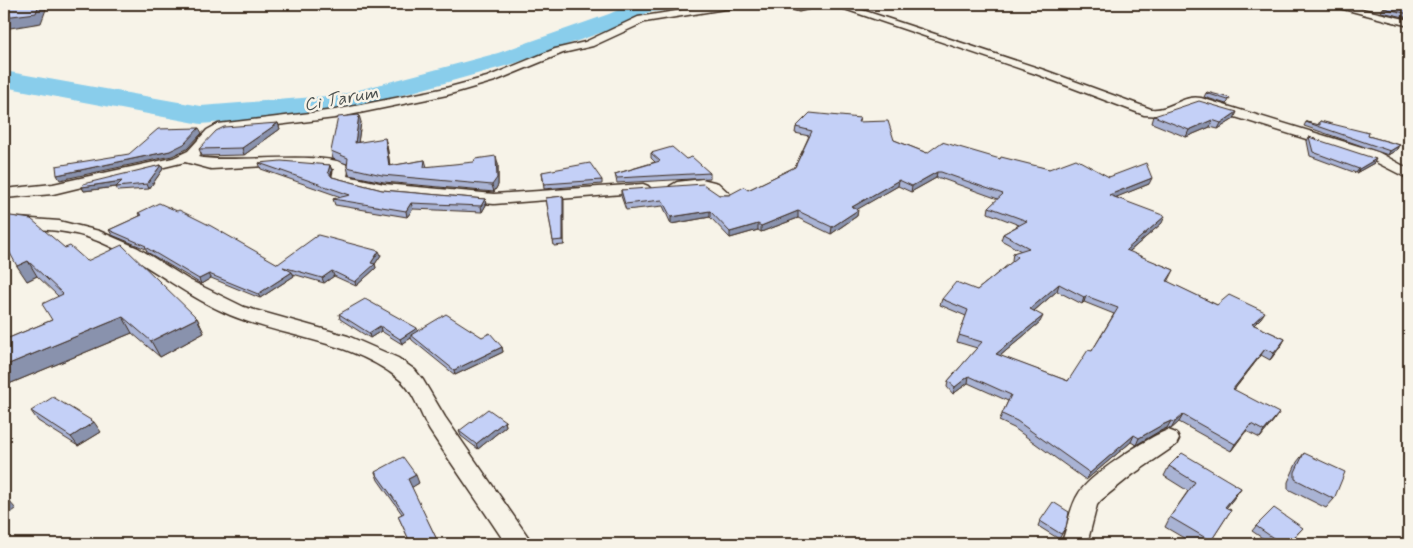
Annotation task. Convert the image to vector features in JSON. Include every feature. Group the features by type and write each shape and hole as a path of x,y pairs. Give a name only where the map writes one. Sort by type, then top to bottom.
{"street":[{"path":"4,194 53,189 168,164 185,158 198,150 212,133 224,126 326,115 447,91 498,77 559,51 592,43 642,19 737,4"},
{"path":"779,4 799,8 824,4"},
{"path":"839,4 958,46 1040,72 1149,112 1164,114 1190,101 1197,102 1373,154 1391,163 1409,176"},
{"path":"1329,4 1409,23"},
{"path":"185,158 211,165 283,161 336,165 342,167 339,178 345,181 384,189 468,198 519,198 706,183 714,186 724,196"},
{"path":"4,222 59,226 93,234 132,252 183,284 224,305 248,315 350,344 383,358 401,369 416,385 437,423 520,544"},
{"path":"1074,544 1082,523 1085,506 1092,492 1168,439"}],"building":[{"path":"4,4 39,4 36,13 4,17"},
{"path":"1397,4 1409,4 1409,14 1383,8"},
{"path":"1207,92 1230,98 1228,100"},
{"path":"1199,101 1237,112 1221,123 1212,120 1189,130 1154,116"},
{"path":"810,113 860,118 858,122 888,121 894,140 927,153 942,142 1000,159 1001,157 1049,169 1076,159 1109,177 1146,163 1152,178 1109,195 1165,216 1126,250 1174,270 1167,281 1217,305 1229,295 1265,312 1252,324 1285,339 1274,353 1265,349 1233,389 1279,413 1264,431 1251,424 1235,444 1183,415 1175,422 1171,421 1162,425 1139,438 1134,435 1090,473 1017,421 1002,414 1011,395 969,376 955,387 948,381 982,342 959,335 968,310 942,299 956,282 977,290 1018,257 1013,253 1029,248 1003,234 1027,221 989,207 1003,194 941,172 937,172 912,186 899,180 852,207 858,210 832,227 798,211 761,226 758,224 730,232 710,211 671,217 662,200 625,204 621,190 703,184 719,195 729,195 744,187 748,190 795,167 812,131 796,127","holes":["1059,284 1084,297 1086,296 1118,308 1092,351 1088,350 1068,381 996,354 1043,316 1030,309"]},
{"path":"359,115 355,143 385,138 389,166 425,160 424,167 474,162 475,159 496,156 497,178 492,185 382,175 347,167 348,158 331,151 338,117"},
{"path":"1320,121 1369,133 1368,136 1400,145 1390,151 1306,122 1320,125"},
{"path":"278,123 242,148 199,149 216,131 224,127"},
{"path":"199,128 184,144 170,151 57,175 56,166 129,154 158,129"},
{"path":"1309,137 1376,159 1359,169 1313,152"},
{"path":"672,147 686,159 692,157 710,173 617,178 615,174 660,161 651,153"},
{"path":"281,161 330,165 328,172 332,177 382,190 485,199 481,206 411,203 406,211 333,199 350,195 259,163"},
{"path":"590,163 602,180 544,184 542,172"},
{"path":"161,165 147,184 116,187 122,181 82,187 83,184"},
{"path":"563,196 563,240 553,241 546,198"},
{"path":"159,203 177,211 179,210 211,226 278,264 318,235 379,251 371,263 375,264 355,282 332,271 322,278 283,267 292,272 258,294 209,274 199,279 146,246 109,230 142,215 138,213"},
{"path":"4,215 31,219 65,248 70,246 87,261 122,245 197,318 151,341 123,317 4,366 4,340 52,320 42,304 63,294 28,261 17,266 4,242"},
{"path":"365,299 417,328 400,339 380,326 369,333 339,314"},
{"path":"446,314 482,337 490,333 502,347 454,370 411,335"},
{"path":"53,397 94,422 71,437 31,411"},
{"path":"488,409 505,421 476,444 459,431"},
{"path":"1182,453 1241,488 1225,507 1231,510 1211,541 1170,517 1195,482 1169,466"},
{"path":"1304,453 1345,472 1334,499 1295,479 1295,472"},
{"path":"403,457 416,475 408,479 439,544 411,544 398,516 404,513 375,472"},
{"path":"1053,502 1069,512 1066,527 1061,534 1040,521"},
{"path":"1274,508 1303,528 1287,544 1282,544 1256,526"}],"waterway":[{"name":"Ci Tarum","path":"4,79 201,115 341,103 507,58 617,19 644,6 668,4"}]}
